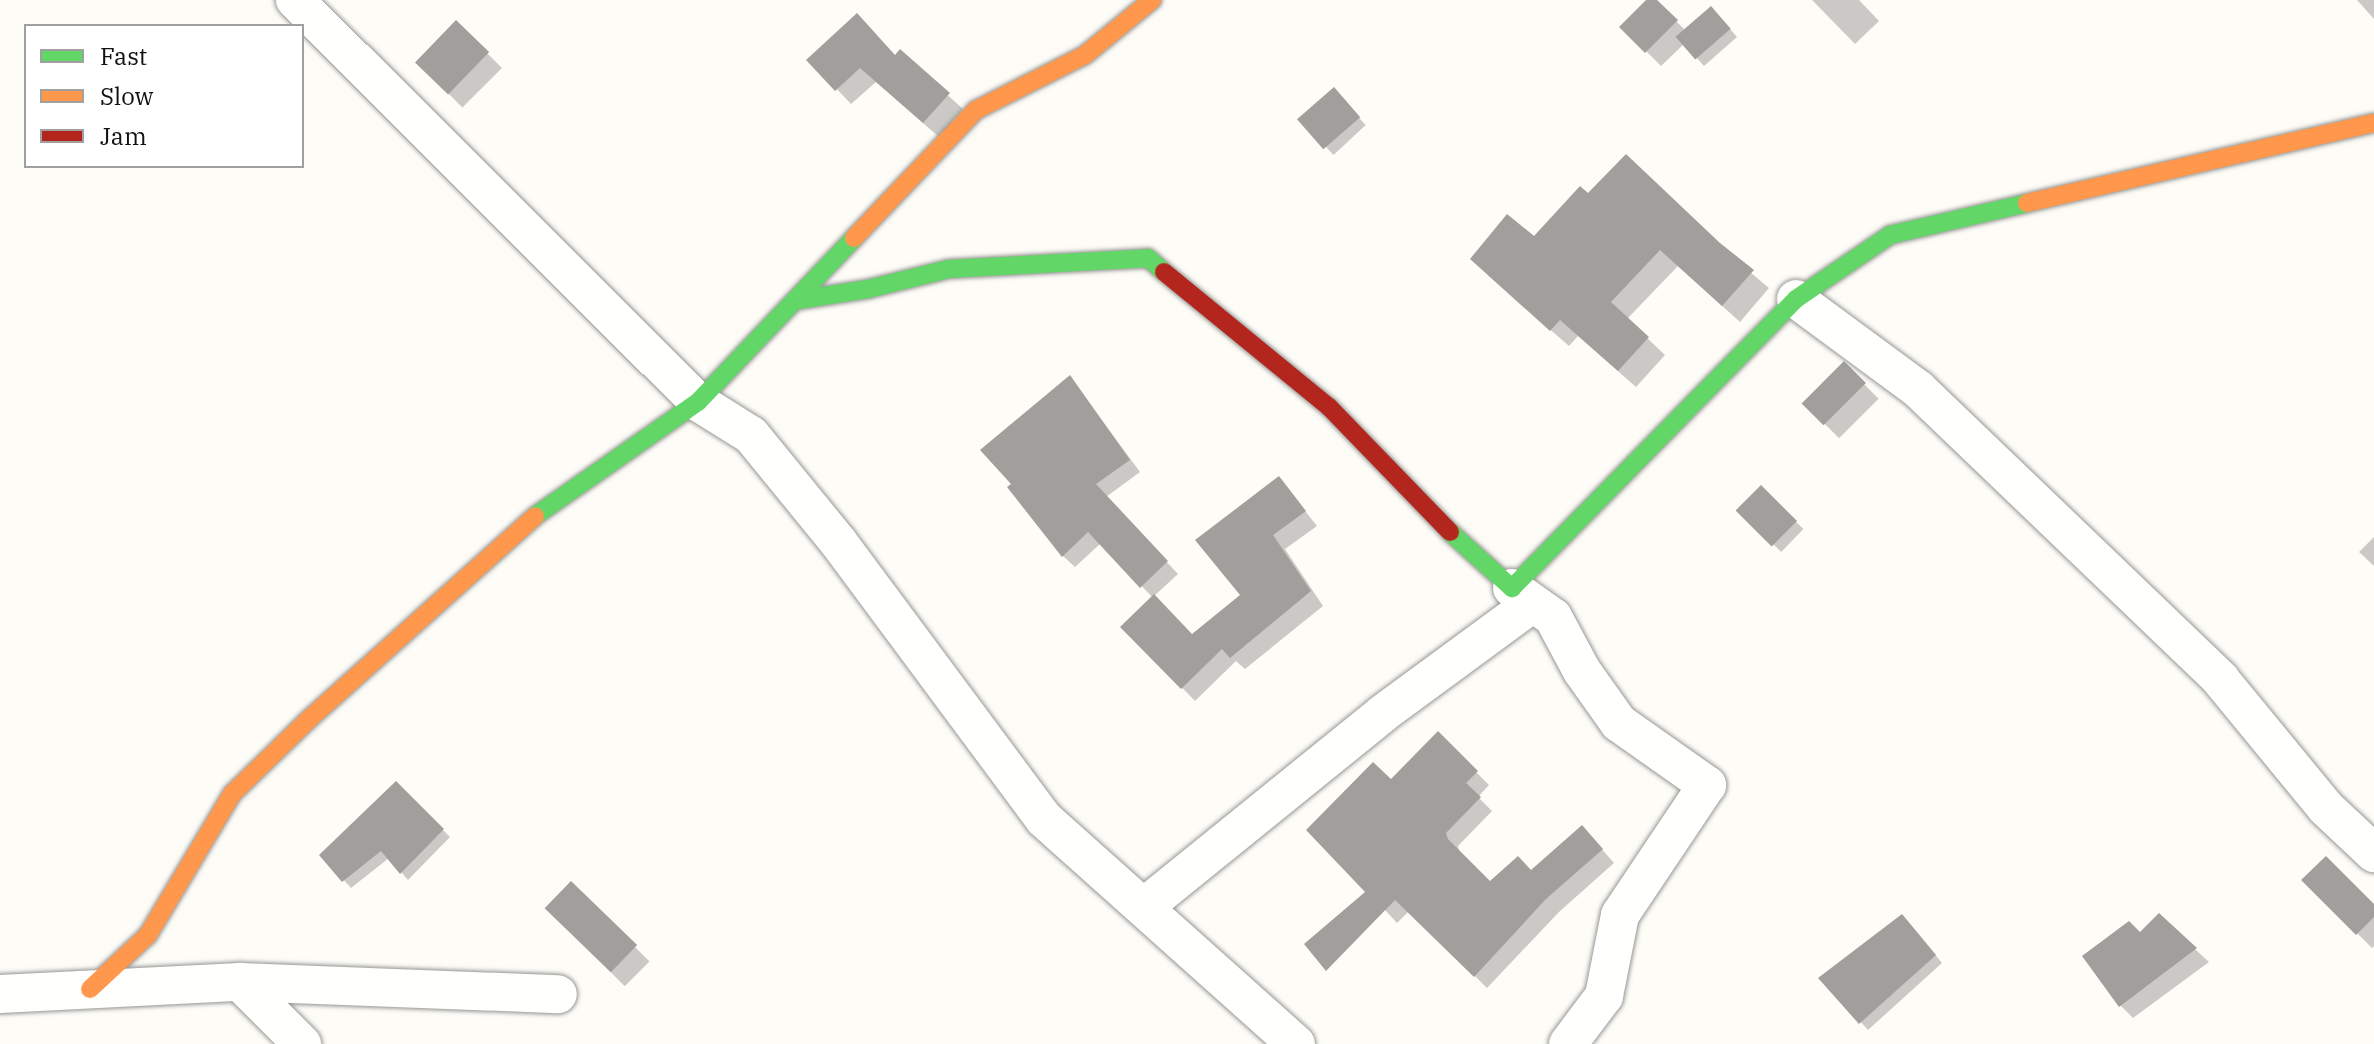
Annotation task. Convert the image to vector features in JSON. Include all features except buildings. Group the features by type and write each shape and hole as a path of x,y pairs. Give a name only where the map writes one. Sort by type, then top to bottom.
{"street":[{"path":"295,0 698,402 751,435 839,543 1044,819 1296,1044"},
{"path":"90,989 148,935 232,794 308,720 529,520 698,402 976,110 1085,55 1152,0"},
{"path":"1144,907 1523,596 1796,299 1890,235 2374,123"},
{"path":"798,300 868,289 948,269 1148,258 1329,407 1421,505 1523,596 1553,617 1582,671 1619,723 1707,785 1620,915 1604,996 1568,1044"},
{"path":"1796,299 1918,389 2220,679 2326,808 2374,853"},
{"path":"240,982 302,1044"},
{"path":"0,994 240,982 558,994"}],"traffic: fast":[{"path":"1450,532 1512,588 1796,299 1890,235 2027,203"},
{"path":"535,516 698,402 854,238"},
{"path":"798,300 868,289 948,269 1148,258 1164,272"}],"traffic: slow":[{"path":"854,238 976,110 1085,55 1152,0"},
{"path":"2027,203 2374,123"},
{"path":"90,989 148,935 232,794 308,720 535,516"}],"traffic: jam":[{"path":"1164,272 1329,407 1450,532"}]}
